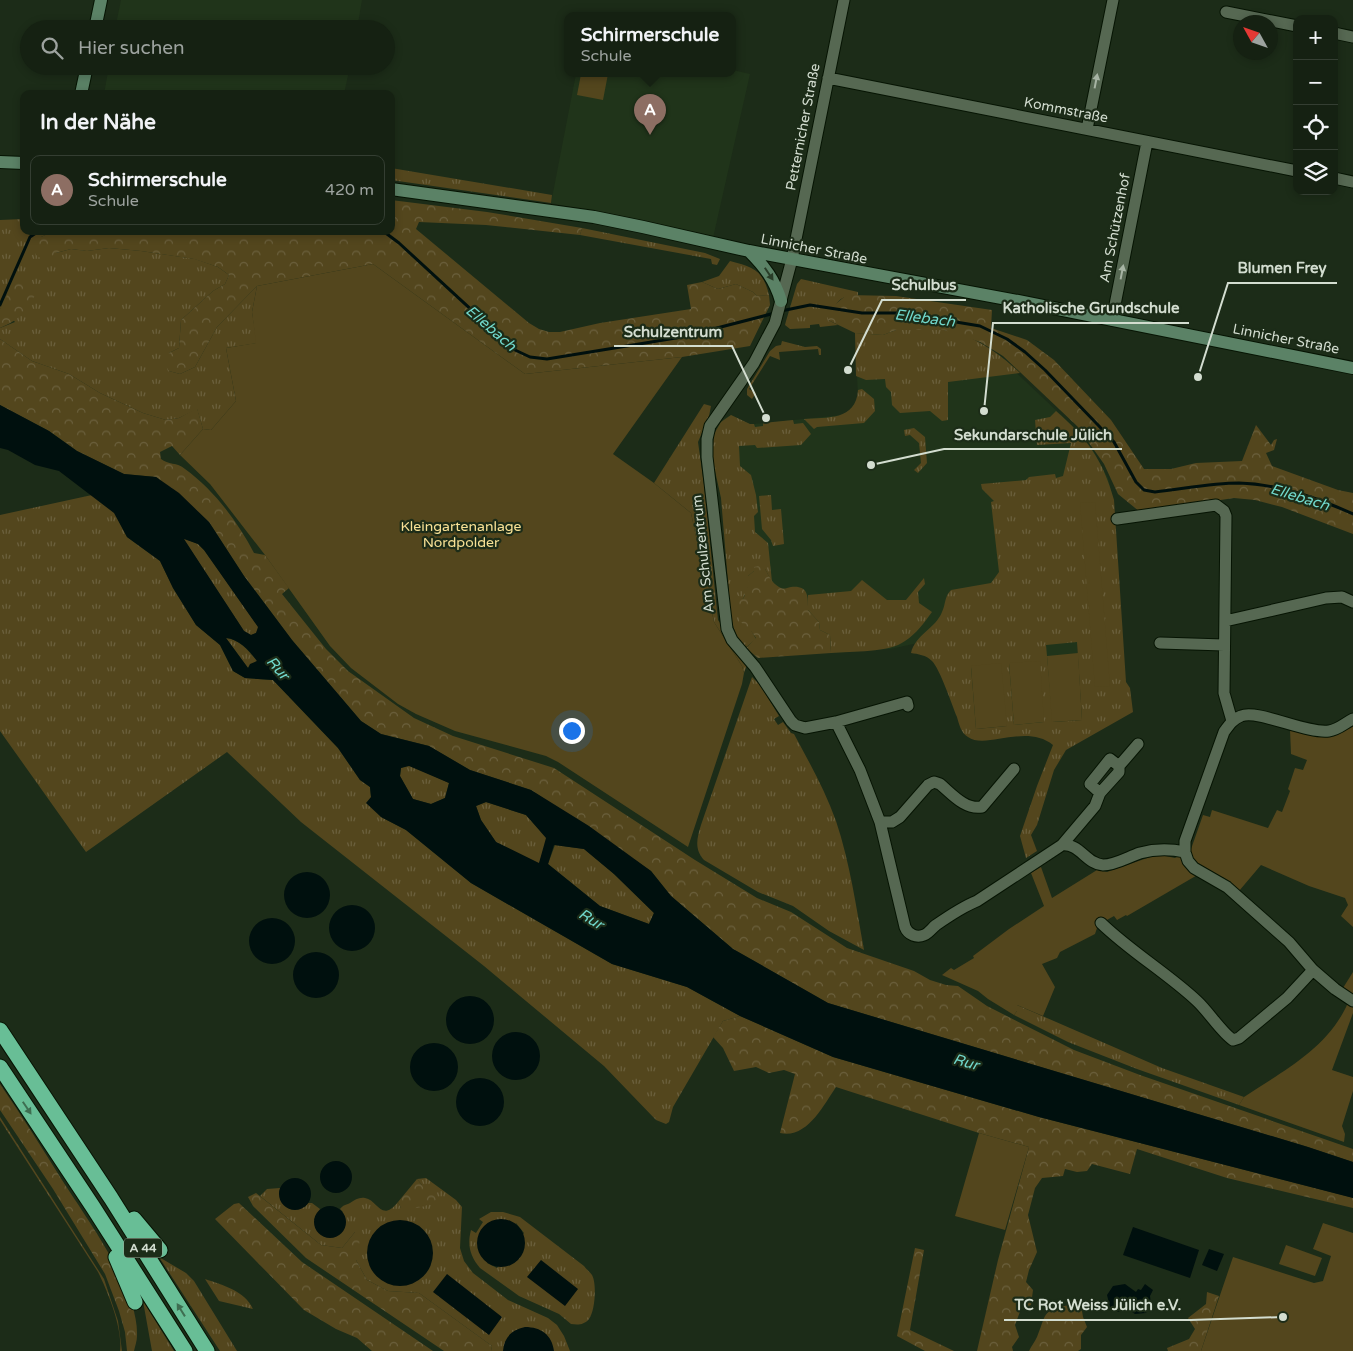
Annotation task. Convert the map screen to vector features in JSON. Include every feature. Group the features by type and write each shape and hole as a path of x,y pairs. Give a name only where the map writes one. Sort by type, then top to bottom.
{"highway":[{"name":"A 44","path":"0,1030 111,1198 207,1351"},
{"name":"A 44","path":"0,1068 93,1207 185,1351"},
{"path":"77,1146 137,1224 160,1250"},
{"path":"93,1207 135,1302"}],"main road":[{"path":"97,20 101,0"},
{"path":"82,90 85,75"},
{"path":"0,162 20,163"},
{"name":"Linnicher Straße","path":"395,190 594,217 748,251 1353,368"},
{"path":"748,251 773,278 780,303"}],"street":[{"name":"Petternicher Straße","path":"792,259 844,0"},
{"path":"1087,129 1113,0"},
{"path":"1226,12 1293,25"},
{"path":"1338,34 1353,37"},
{"name":"Kommstraße","path":"828,78 1293,170"},
{"name":"Am Schützenhof","path":"1112,320 1147,142"},
{"path":"1338,179 1353,182"},
{"name":"Am Schulzentrum","path":"792,259 775,323 750,370 710,426 707,439 707,457 726,624 732,640 755,667 795,725 805,728 836,722 907,702 908,706"},
{"path":"1117,519 1216,505 1224,511 1226,516 1224,693 1232,721"},
{"path":"1225,621 1326,598 1342,597 1353,602"},
{"path":"1160,643 1224,645"},
{"path":"1353,719 1329,732 1303,728 1252,715 1242,715 1232,721 1224,732 1185,841 1185,852 1188,861 1194,868 1233,893 1289,942 1313,970 1335,990 1353,1001"},
{"path":"836,722 860,770 880,822 905,928 910,935 918,936 926,935 934,926 965,906 977,901 1062,846 1095,806 1100,793 1118,772 1119,766 1138,744"},
{"path":"880,822 892,822 900,818 928,785 934,782 940,784 967,806 975,808 982,806 1014,769"},
{"path":"1062,846 1074,846 1092,860 1104,865 1141,853 1158,850 1185,852"},
{"path":"1101,923 1121,942 1196,1000 1228,1037 1233,1040 1239,1038 1274,1009 1313,970"}],"shaded area":[{"path":"121,0 362,0 359,20 117,20"},
{"path":"736,71 750,74 713,238 551,203 575,77 736,77"},
{"path":"107,75 348,75 345,90 105,90"},
{"path":"933,332 1005,362 1077,430 1093,450 1108,478 1113,498 1077,644 1082,720 974,729 955,679 918,643 890,649 831,653 755,653 742,641 721,498 712,457 717,426 731,415 754,424 842,415 851,409 858,398 855,333"}],"green space":[{"path":"580,77 607,77 603,100 577,95"},
{"path":"395,169 552,195 551,203 395,181"},
{"path":"395,200 487,212 582,228 580,235 486,225 419,222 416,229 529,323 549,332 560,332 600,323 691,309 687,285 702,282 718,289 736,284 757,296 769,295 770,305 750,346 682,357 525,374 373,264 257,286 217,327 195,367 180,374 169,371 163,362 169,353 179,348 181,320 213,291 225,284 229,275 218,267 194,259 109,248 87,251 71,249 56,253 46,262 36,255 35,244 45,235 395,235"},
{"path":"20,219 20,235 45,235 41,237 56,253 71,249 87,251 109,248 141,251 195,259 218,267 229,275 225,284 213,291 181,320 179,348 169,353 169,371 180,374 195,367 217,327 257,286 252,312 257,343 226,348 236,401 211,430 203,429 197,409 179,418 166,420 143,413 100,393 69,374 32,361 0,339 0,328 15,322 2,306 0,309 0,220"},
{"path":"582,228 705,253 720,259 717,265 712,264 711,259 580,235"},
{"path":"730,261 745,265 756,271 764,280 769,295 757,296 736,284 718,289 702,282 719,276"},
{"name":"Kleingartenanlage Nordpolder","path":"373,264 525,374 682,357 613,454 654,483 691,513 714,622 742,666 744,673 688,847 558,762 546,756 455,731 416,714 398,704 351,668 330,646 265,555 210,484 180,455 203,429 211,430 236,401 226,348 256,343 252,312 257,286"},
{"path":"801,279 858,292 858,296 842,298 838,301 828,320 838,325 820,327 819,324 810,325 810,328 790,329 785,325 797,284"},
{"path":"28,280 36,294 21,315 13,322 0,328 0,309 14,282"},
{"path":"847,295 896,296 992,310 991,328 1027,340 1054,360 1111,420 1144,469 1171,469 1196,463 1242,461 1256,425 1271,445 1277,439 1274,450 1266,453 1272,466 1338,490 1353,493 1353,534 1282,507 1255,500 1234,498 1140,512 1118,494 1104,464 1077,426 1003,356 980,342 944,330 896,330 883,335 855,333 828,320 827,310"},
{"path":"940,329 966,336 995,352 1020,373 948,382 948,420 942,421 930,411 900,413 892,405 891,392 886,387 885,379 866,380 856,376 855,333 883,335 896,330"},
{"path":"0,339 32,361 69,374 100,393 143,413 166,420 179,418 197,408 203,429 180,455 172,446 160,452 161,459 182,467 196,477 224,507 241,530 254,553 265,555 289,588 282,594 326,649 348,671 414,718 453,736 554,768 695,860 757,898 791,912 847,948 914,971 930,980 946,985 958,986 987,1006 1074,1050 1353,1149 1353,1162 828,1003 733,949 671,896 651,871 531,790 470,770 429,746 381,734 361,721 292,640 244,576 209,522 156,477 124,474 77,451 49,431 0,405"},
{"path":"782,341 805,347 817,346 821,349 821,355 819,355 818,349 779,352 780,360 770,356 749,389 756,393 752,399 747,395 747,389 770,351 776,346 781,345"},
{"path":"862,389 874,399 875,411 864,423 817,427 814,429 804,419 831,417 846,412 856,400 858,390"},
{"path":"704,404 711,406 709,416 698,442 718,620 748,662 744,673 742,666 714,622 691,513 654,483"},
{"path":"1056,411 1085,440 1105,473 1114,500 1126,682 1130,688 1133,712 1066,750 1054,770 1037,825 1031,835 1037,851 1026,858 1020,836 1053,745 1031,736 985,741 968,737 961,728 935,665 927,657 911,653 921,636 939,618 947,595 951,590 991,583 999,572 991,502 994,501 982,489 981,484 1026,480 1029,477 1055,474 1056,478 1063,476 1071,443 1037,445 1035,420 1050,417","holes":["1077,642 1082,720 1053,722 1046,645","1009,663 1044,722 1014,725","971,667 1007,726 976,729"]},
{"path":"731,415 754,424 755,427 763,426 763,423 793,420 794,424 803,423 811,434 801,445 757,448 755,445 739,446 740,466 751,475 756,495 758,512 754,516 755,532 768,543 772,582 765,569 754,571 748,576 748,587 743,599 740,598 741,613 756,639 745,648 736,634 731,618 721,498 712,457 714,434 721,422"},
{"path":"914,428 925,437 927,463 918,473 914,470 921,463 919,443 910,435 905,436 904,430"},
{"path":"92,495 115,513 127,537 160,561 173,588 196,625 220,645 233,671 245,678 273,680 338,748 360,780 370,787 371,797 381,817 406,830 471,883 612,964 687,987 740,1016 723,1021 673,1107 669,1122 666,1124 656,1120 604,1066 484,966 301,822 227,752 86,852 0,731 0,515"},
{"path":"771,495 772,510 781,509 784,544 773,546 771,540 762,529 759,496"},
{"path":"1095,502 1110,686 1095,687 1080,503"},
{"path":"183,538 198,544 204,550 259,628 256,633 251,635 244,631"},
{"path":"758,566 765,569 779,587 784,589 797,587 804,590 807,596 808,610 819,622 820,630 830,635 831,653 758,658 746,648 756,638 751,631 745,632 742,628 743,624 739,620 741,614 737,614 733,597 737,595 743,599 745,595 742,589 748,587 748,576 754,571 754,567"},
{"path":"924,578 925,584 918,592 919,603 932,612 913,635 890,648 831,653 830,635 820,630 819,622 808,610 808,595 851,591 862,580 887,600 906,600"},
{"path":"226,638 239,643 257,661 248,668"},
{"path":"1078,653 1082,720 1052,722 1047,656"},
{"path":"1040,661 1044,722 1014,725 1009,663"},
{"path":"1001,663 1007,726 976,729 971,666"},
{"path":"752,677 760,685 779,716 774,719 778,725 783,722 791,733 794,734 832,810 849,869 864,950 829,931 793,906 758,892 704,860 699,852 698,839 701,825"},
{"path":"1353,723 1353,927 1341,916 1348,905 1345,898 1309,886 1261,865 1239,891 1224,878 1206,870 1127,916 1117,920 1114,916 1098,925 1095,934 1060,952 1057,958 1042,964 1055,987 1043,1016 1017,1005 1017,1011 1014,1015 978,991 942,975 951,968 954,970 974,958 973,956 1009,929 1044,906 1031,873 1041,867 1052,898 1097,870 1107,872 1161,855 1175,858 1191,849 1203,815 1210,817 1212,810 1268,828 1277,810 1282,812 1290,791 1288,789 1295,768 1303,770 1307,760 1291,754 1290,729"},
{"path":"409,765 449,783 445,798 431,804 413,799 400,776 401,768"},
{"path":"486,802 526,815 547,838 539,864 496,842 481,820 476,806"},
{"path":"555,845 584,849 614,874 654,913 649,924 600,906 548,864"},
{"path":"1353,972 1353,1013 1332,1070 1353,1077 1353,1091 1342,1126 1345,1134 1344,1142 1239,1105 1244,1097 1300,1060 1325,1038 1346,1007 1351,993 1343,988"},
{"path":"1017,1005 1162,1068 1244,1097 1239,1105 1068,1042 1014,1015 1017,1011"},
{"path":"740,1016 833,1057 1039,1117 1350,1197 1353,1198 1353,1208 1227,1178 1137,1149 1130,1174 1092,1164 1087,1171 1077,1172 1065,1169 1063,1176 1042,1178 1035,1188 1028,1215 1037,1252 1026,1282 1033,1290 1031,1305 1021,1309 1015,1325 1019,1337 1012,1347 1013,1351 977,1351 998,1260 1029,1147 836,1087 820,1111 806,1126 790,1134 780,1133 795,1074 784,1070 769,1073 756,1067 734,1071 723,1048 713,1037 723,1021"},
{"path":"0,1084 97,1234 121,1276 130,1297 135,1317 137,1336 134,1351 127,1351 125,1332 119,1311 105,1274 53,1189 0,1110"},
{"path":"0,1117 104,1279 118,1321 122,1351 120,1351 119,1332 114,1311 98,1272 0,1120"},
{"path":"979,1133 1029,1147 1005,1230 955,1216"},
{"path":"426,1178 456,1200 462,1207 460,1248 464,1261 473,1273 508,1300 548,1318 557,1325 570,1351 491,1351 492,1346 419,1293 388,1291 367,1280 356,1260 355,1232 342,1248 321,1245 260,1196 267,1189 280,1188 279,1193 305,1207 308,1203 312,1203 320,1209 314,1220 343,1212 340,1209 342,1207 361,1198 365,1198 380,1209 388,1211 398,1202 401,1208 422,1185 417,1179"},
{"path":"417,1179 422,1185 435,1192 436,1200 420,1207 401,1208 398,1202"},
{"path":"256,1193 321,1245 342,1248 355,1232 361,1234 356,1260 367,1280 388,1291 419,1293 492,1346 491,1351 444,1351 306,1258 253,1206 248,1197"},
{"path":"239,1203 302,1262 433,1351 372,1351 357,1338 336,1329 304,1310 215,1219 234,1204"},
{"path":"491,1212 503,1212 520,1217 584,1266 594,1279 594,1304 589,1319 581,1324 571,1324 559,1314 519,1296 480,1268 472,1255 469,1245 471,1230 476,1233 483,1222 479,1219","holes":["516,1223 524,1233 497,1268 487,1263"]},
{"path":"1323,1223 1353,1233 1353,1351 1201,1351 1233,1257 1314,1283 1323,1281 1331,1256 1313,1249"},
{"path":"1286,1245 1322,1258 1315,1276 1279,1264"},
{"path":"915,1248 924,1250 910,1330 954,1351 925,1351 897,1336"},
{"path":"159,1257 186,1273 194,1281 237,1351 220,1351"},
{"path":"205,1279 226,1286 239,1293 253,1309 219,1301"},
{"path":"1207,1292 1219,1296 1201,1351 1168,1351 1167,1348 1189,1339 1195,1329 1188,1318 1206,1304"},
{"path":"143,1301 174,1351 152,1351"},
{"path":"1072,1304 1081,1305 1087,1327 1081,1335 1081,1349 1078,1351 1029,1351 1047,1313"}],"water":[{"name":"Rur","path":"0,405 49,431 77,451 124,474 156,477 179,493 209,522 244,576 292,640 361,721 381,734 429,746 470,770 531,790 589,826 651,871 671,896 733,949 828,1003 1353,1162 1353,1198 1039,1117 833,1057 740,1016 687,987 612,964 471,883 406,830 381,817 366,803 371,797 370,787 360,780 338,748 273,680 245,678 233,671 220,645 196,625 173,588 160,561 127,537 114,513 59,471 35,465 8,450 0,448","holes":["184,539 198,544 204,550 258,627 256,633 251,635 244,631","226,638 240,643 257,661 250,664 248,668","409,766 449,783 445,798 431,804 413,799 400,776 401,768","486,802 526,815 546,838 539,863 496,842 481,820 476,806","554,845 584,849 614,874 654,913 649,924 600,906 548,864"]},
{"path":"307,872 320,876 326,882 330,895 326,908 320,914 307,918 294,914 288,908 284,895 288,882 294,876"},
{"path":"352,905 365,909 371,915 375,928 371,941 365,947 352,951 339,947 333,941 329,928 333,915 339,909"},
{"path":"272,918 285,922 291,928 295,941 291,954 285,960 272,964 259,960 253,954 249,941 253,928 259,922"},
{"path":"316,952 329,956 335,962 339,975 335,988 329,994 316,998 303,994 297,988 293,975 297,962 303,956"},
{"path":"465,996 475,996 484,1000 490,1006 493,1011 493,1029 484,1040 475,1044 465,1044 456,1040 450,1034 446,1025 446,1015 450,1006 456,1000"},
{"path":"511,1032 521,1032 530,1036 536,1042 539,1047 539,1065 530,1076 521,1080 511,1080 502,1076 496,1070 492,1061 492,1051 496,1042 502,1036"},
{"path":"429,1043 439,1043 448,1047 454,1053 457,1058 457,1076 448,1087 439,1091 429,1091 420,1087 414,1081 410,1072 410,1062 414,1053 420,1047"},
{"path":"475,1078 485,1078 494,1082 500,1088 503,1093 503,1111 494,1122 485,1126 475,1126 466,1122 460,1116 456,1107 456,1097 460,1088 466,1082"},
{"path":"336,1161 342,1162 347,1166 351,1171 351,1183 347,1188 342,1192 336,1193 330,1192 325,1188 321,1183 320,1177 321,1171 325,1166 330,1162"},
{"path":"295,1178 301,1179 306,1183 310,1188 310,1200 306,1205 301,1209 295,1210 289,1209 284,1205 280,1200 279,1194 280,1188 284,1183 289,1179"},
{"path":"330,1206 336,1207 341,1211 345,1216 345,1228 341,1233 336,1237 330,1238 324,1237 319,1233 315,1228 314,1222 315,1216 319,1211 324,1207"},
{"path":"496,1219 506,1219 515,1223 521,1229 524,1234 524,1252 515,1263 506,1267 496,1267 487,1263 481,1257 477,1248 477,1238 481,1229 487,1223"},
{"path":"400,1220 413,1222 428,1235 431,1240 433,1253 431,1266 418,1281 413,1284 400,1286 387,1284 372,1271 369,1266 367,1253 369,1240 382,1225 387,1222"},
{"path":"1133,1227 1199,1250 1190,1278 1123,1255"},
{"path":"1209,1249 1224,1254 1217,1271 1202,1265"},
{"path":"541,1260 578,1289 565,1306 527,1277"},
{"path":"447,1274 502,1317 489,1335 433,1292"},
{"path":"1125,1284 1136,1292 1138,1289 1141,1290 1145,1284 1153,1290 1150,1296 1151,1304 1146,1313 1135,1314 1128,1309 1117,1312 1110,1307 1107,1295 1113,1286"},
{"path":"525,1327 536,1328 545,1333 551,1340 554,1351 503,1351 507,1338 516,1330"}],"waterway":[{"name":"Ellebach","path":"0,305 30,237 33,235"},
{"name":"Ellebach","path":"388,235 515,350 530,357 547,359 682,337 775,313"},
{"name":"Ellebach","path":"781,311 810,305 862,313 902,313 980,326 1007,339 1045,370 1114,442 1136,482 1144,490 1155,492 1218,484 1254,484 1298,493 1353,514"}],"place":[{"name":"Schirmerschule","path":"650,135"},
{"name":"Schulbus","path":"848,370"},
{"name":"Blumen Frey","path":"1198,377"},
{"name":"Katholische Grundschule","path":"984,411"},
{"name":"Schulzentrum","path":"766,418"},
{"name":"Sekundarschule Jülich","path":"871,465"},
{"name":"TC Rot Weiss Jülich e.V.","path":"1283,1317"}]}
